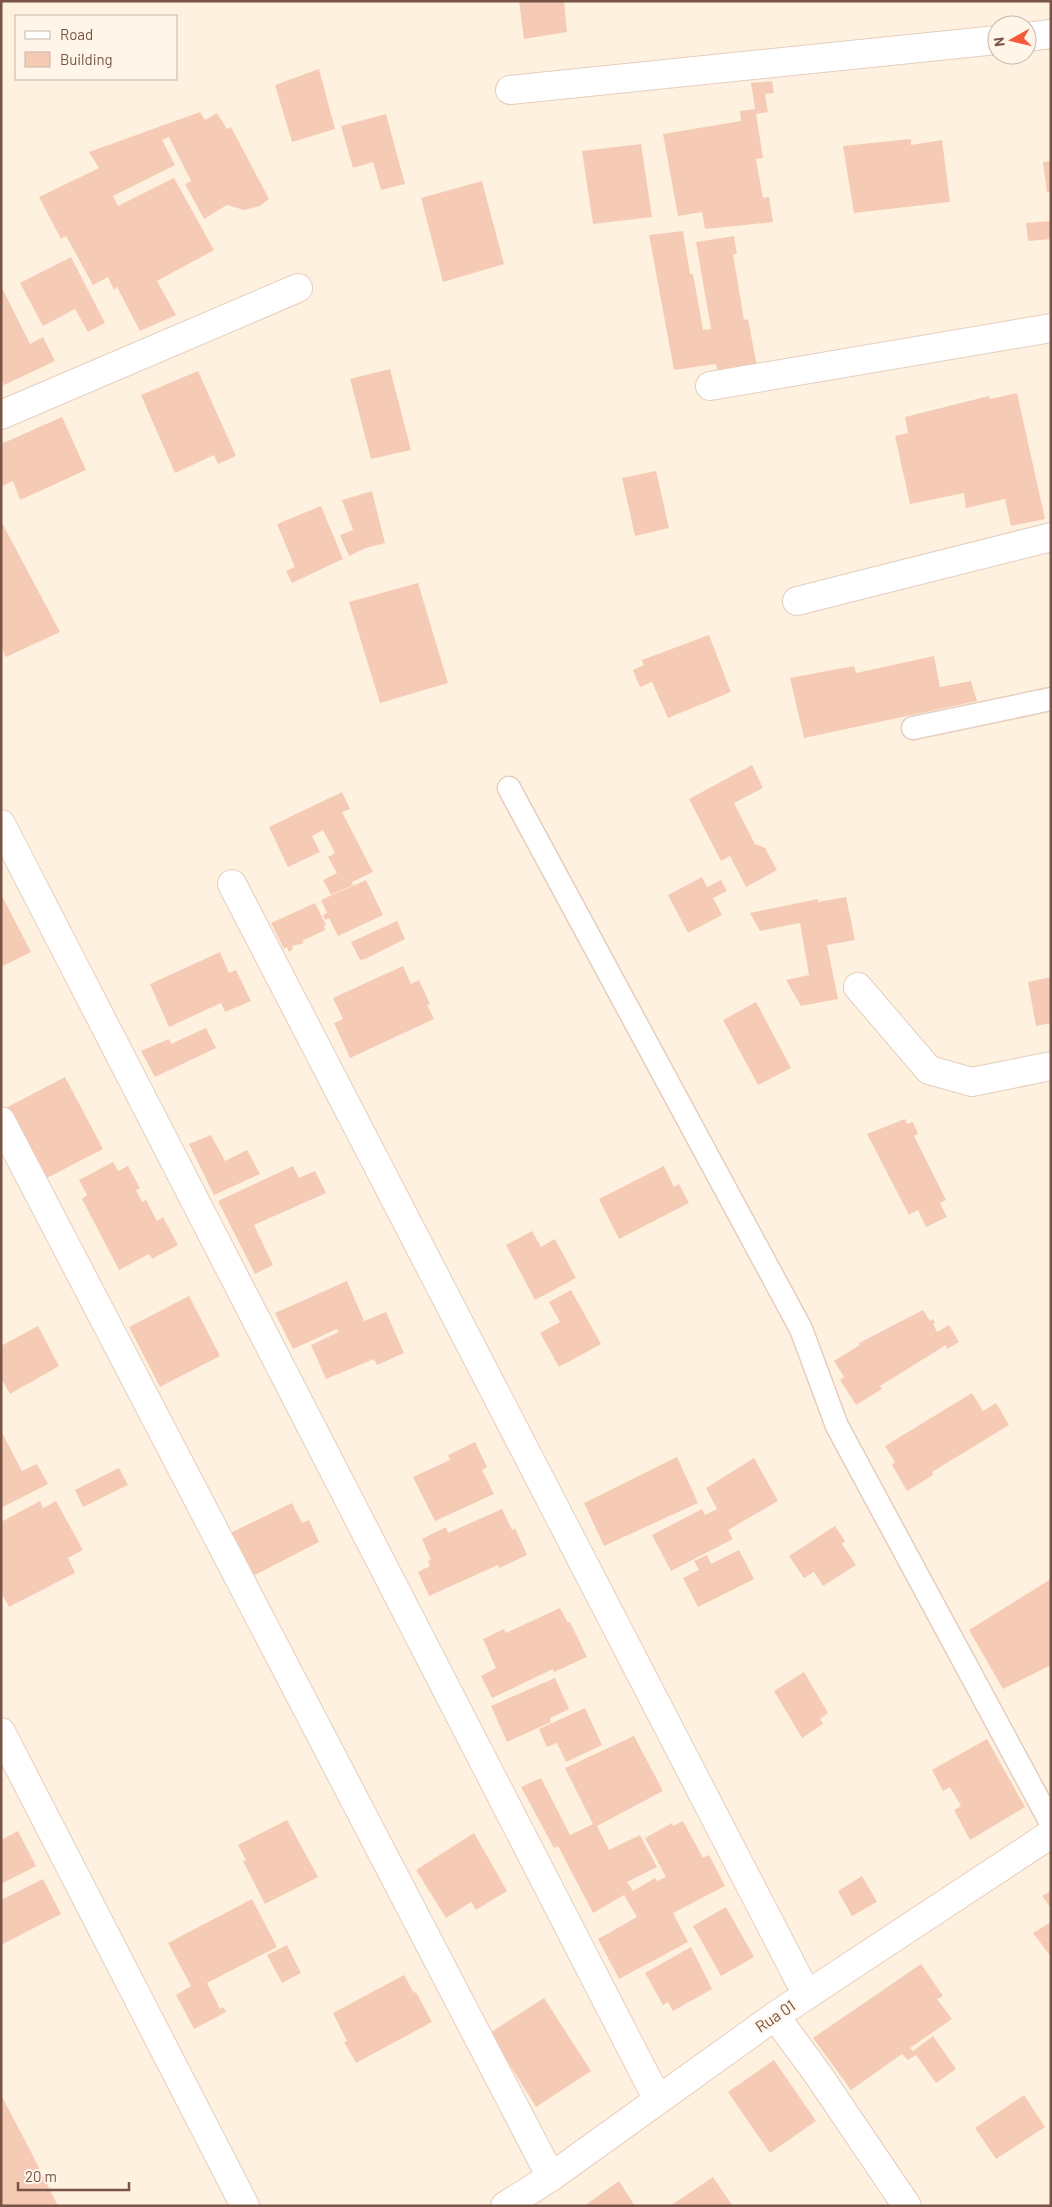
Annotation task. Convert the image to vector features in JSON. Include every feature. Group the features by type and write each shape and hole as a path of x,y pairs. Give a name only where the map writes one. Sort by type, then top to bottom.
{"street":[{"path":"1037,36 1051,34"},
{"path":"510,90 987,41"},
{"path":"1,415 298,288"},
{"path":"710,386 1051,328"},
{"path":"797,601 1051,537"},
{"path":"1,824 658,2100"},
{"path":"232,884 807,1995"},
{"path":"858,987 929,1070 972,1082 1051,1066"},
{"path":"1,1121 551,2177"},
{"path":"1,1732 245,2206"},
{"name":"Rua 01","path":"505,2206 551,2177 775,2016 1051,1834"},
{"path":"775,2016 817,2073 907,2206"}],"lane":[{"path":"913,728 1051,699"},
{"path":"509,788 801,1329 837,1426 1051,1823"}],"building":[{"path":"519,1 564,1 567,32 524,39"},
{"path":"319,69 335,129 292,142 275,85"},
{"path":"772,81 774,93 765,94 768,112 756,114 763,158 756,159 763,198 769,197 773,222 705,229 702,212 678,216 663,134 741,121 740,111 755,109 751,83"},
{"path":"200,112 205,120 217,113 227,129 231,127 269,199 260,206 244,210 227,205 204,219 185,184 191,181 169,137 162,140 175,165 113,196 118,206 174,178 214,250 157,281 176,315 140,331 117,287 114,290 108,277 93,285 66,236 61,239 39,197 99,168 89,152"},
{"path":"386,114 405,184 381,190 373,162 353,168 341,126"},
{"path":"911,139 911,145 942,140 950,202 854,213 843,146"},
{"path":"641,144 652,217 593,224 582,151"},
{"path":"1051,161 1051,192 1047,192 1043,162"},
{"path":"482,181 504,264 443,282 421,198"},
{"path":"1051,221 1051,239 1028,241 1026,223"},
{"path":"683,231 690,274 693,274 703,330 711,329 696,242 734,236 737,254 733,254 744,320 748,319 758,372 719,378 716,364 674,370 649,235"},
{"path":"71,257 105,323 88,332 75,309 43,326 20,283"},
{"path":"1,286 30,344 43,337 55,361 4,385 1,380"},
{"path":"390,369 411,450 371,459 350,379"},
{"path":"198,371 236,456 218,464 214,455 175,473 141,395"},
{"path":"1017,393 1045,519 1011,526 1005,499 966,508 964,493 910,504 895,436 908,433 905,417 989,396 990,399"},
{"path":"62,417 86,470 20,500 13,481 1,487 1,444"},
{"path":"656,471 669,528 635,536 622,478"},
{"path":"372,491 385,543 366,548 349,556 340,535 353,530 342,500"},
{"path":"321,506 343,559 292,583 286,571 295,567 277,524"},
{"path":"1,521 60,632 6,657 1,647"},
{"path":"418,583 448,683 380,703 349,602"},
{"path":"709,635 731,692 668,718 652,682 640,687 633,670 644,665 642,660"},
{"path":"934,656 940,687 971,681 977,701 804,738 790,678 854,666 856,673"},
{"path":"752,765 763,788 734,803 755,844 765,848 777,870 746,887 730,856 721,861 689,799"},
{"path":"342,792 350,809 342,812 373,872 352,882 353,885 331,895 323,880 337,873 328,857 335,853 323,830 312,836 320,852 288,867 269,827"},
{"path":"702,877 707,887 721,880 727,891 713,898 722,915 688,933 668,895"},
{"path":"366,880 383,915 338,936 329,918 325,920 323,915 327,913 321,900"},
{"path":"1,894 31,952 1,967"},
{"path":"846,897 855,940 827,945 838,999 801,1006 786,980 809,975 800,923 760,931 750,913 818,899 818,902"},
{"path":"315,903 326,925 324,926 325,930 302,941 304,943 292,946 293,949 289,952 287,947 284,949 271,923"},
{"path":"397,921 405,939 360,960 351,942"},
{"path":"220,952 229,973 236,970 251,1001 225,1012 221,1003 169,1027 150,984"},
{"path":"403,966 411,984 419,980 430,1004 427,1005 434,1019 350,1058 334,1023 343,1019 333,998"},
{"path":"1051,977 1051,1023 1036,1026 1028,982"},
{"path":"756,1002 791,1068 758,1085 723,1020"},
{"path":"206,1028 216,1048 155,1077 141,1051 169,1039 171,1044"},
{"path":"65,1077 103,1149 41,1181 4,1109"},
{"path":"905,1119 907,1124 913,1122 918,1134 914,1136 946,1200 940,1203 947,1217 926,1227 918,1210 909,1215 867,1134"},
{"path":"211,1135 225,1161 247,1150 260,1174 214,1195 189,1144"},
{"path":"113,1162 118,1171 128,1166 140,1188 136,1190 142,1202 146,1200 157,1221 163,1217 178,1245 152,1259 149,1254 119,1270 82,1199 87,1195 79,1180"},
{"path":"293,1166 299,1178 315,1171 326,1193 254,1225 273,1265 255,1274 218,1201"},
{"path":"664,1166 674,1187 679,1184 689,1203 619,1239 599,1199"},
{"path":"532,1231 541,1247 555,1239 576,1278 535,1300 506,1245"},
{"path":"347,1281 364,1321 386,1312 404,1353 377,1365 374,1359 326,1379 311,1345 339,1332 337,1329 293,1349 275,1313"},
{"path":"571,1290 601,1344 559,1367 540,1333 560,1322 549,1302"},
{"path":"189,1296 220,1356 160,1387 129,1327"},
{"path":"923,1310 930,1321 933,1319 937,1332 949,1325 959,1342 947,1349 946,1345 880,1386 882,1389 856,1405 840,1380 844,1377 834,1361 860,1345 859,1343"},
{"path":"38,1326 59,1366 10,1394 1,1378 1,1346"},
{"path":"972,1393 983,1411 996,1403 1009,1425 932,1472 933,1475 907,1491 892,1465 895,1462 885,1446"},
{"path":"1,1431 22,1471 37,1464 48,1484 1,1508"},
{"path":"475,1442 487,1467 482,1470 494,1494 435,1521 413,1477 450,1460 448,1455"},
{"path":"677,1457 698,1503 604,1546 584,1503"},
{"path":"754,1458 778,1501 728,1530 733,1539 671,1571 652,1535 702,1509 705,1515 717,1509 706,1488"},
{"path":"119,1468 128,1485 83,1507 75,1490"},
{"path":"40,1501 43,1508 56,1501 83,1550 68,1558 75,1573 9,1607 1,1592 1,1522"},
{"path":"292,1503 302,1523 309,1520 319,1542 253,1576 248,1566 242,1569 226,1535"},
{"path":"502,1509 512,1530 515,1528 527,1555 499,1568 498,1565 429,1596 418,1572 430,1566 428,1561 431,1560 422,1539 446,1527 448,1533"},
{"path":"835,1526 845,1541 842,1544 856,1565 823,1586 814,1572 804,1578 789,1556"},
{"path":"739,1550 754,1579 698,1607 683,1578 699,1570 694,1561 707,1555 711,1564"},
{"path":"1051,1579 1051,1665 1003,1689 969,1630"},
{"path":"560,1608 568,1623 570,1622 587,1657 554,1672 553,1669 492,1698 481,1676 496,1668 483,1639 504,1629 506,1633"},
{"path":"804,1672 828,1713 820,1719 823,1724 802,1738 774,1691"},
{"path":"555,1678 569,1709 550,1718 551,1722 507,1742 491,1706"},
{"path":"585,1708 602,1745 566,1762 557,1743 547,1747 539,1729"},
{"path":"634,1736 663,1791 597,1826 609,1850 640,1835 657,1867 627,1882 633,1891 655,1878 657,1881 666,1877 645,1838 672,1823 673,1826 683,1821 703,1858 709,1855 725,1886 673,1913 688,1942 619,1979 598,1939 637,1917 624,1895 593,1913 558,1846 554,1848 521,1787 541,1778 570,1835 593,1824 565,1768"},
{"path":"987,1739 1025,1807 970,1840 954,1810 961,1806 950,1787 943,1791 932,1770"},
{"path":"287,1820 318,1877 265,1904 243,1861 246,1860 238,1845"},
{"path":"18,1831 36,1866 1,1884 1,1840"},
{"path":"474,1833 507,1891 476,1910 471,1902 446,1918 416,1870"},
{"path":"862,1876 877,1902 852,1916 838,1891"},
{"path":"43,1879 61,1914 1,1945 1,1900"},
{"path":"1051,1891 1051,1908 1042,1896"},
{"path":"252,1899 277,1947 207,1983 220,2009 223,2007 226,2012 194,2029 176,1995 191,1986 168,1943"},
{"path":"726,1907 754,1957 721,1976 693,1926"},
{"path":"1051,1922 1051,1957 1033,1933"},
{"path":"287,1945 301,1973 282,1983 267,1955"},
{"path":"691,1947 712,1989 673,2011 668,2002 663,2005 645,1973"},
{"path":"921,1964 943,1996 937,1999 952,2019 910,2048 913,2051 933,2036 956,2069 936,2083 916,2055 908,2060 902,2054 851,2090 813,2038"},
{"path":"404,1975 414,1993 416,1992 432,2022 356,2063 344,2042 347,2041 333,2013"},
{"path":"544,1998 591,2071 536,2107 490,2033"},
{"path":"774,2060 816,2121 770,2153 728,2092"},
{"path":"1,2095 28,2146 58,2206 1,2206"},
{"path":"1024,2095 1045,2127 996,2159 975,2128"},
{"path":"713,2177 732,2205 670,2206 673,2204"},
{"path":"619,2181 635,2206 584,2206"}]}
